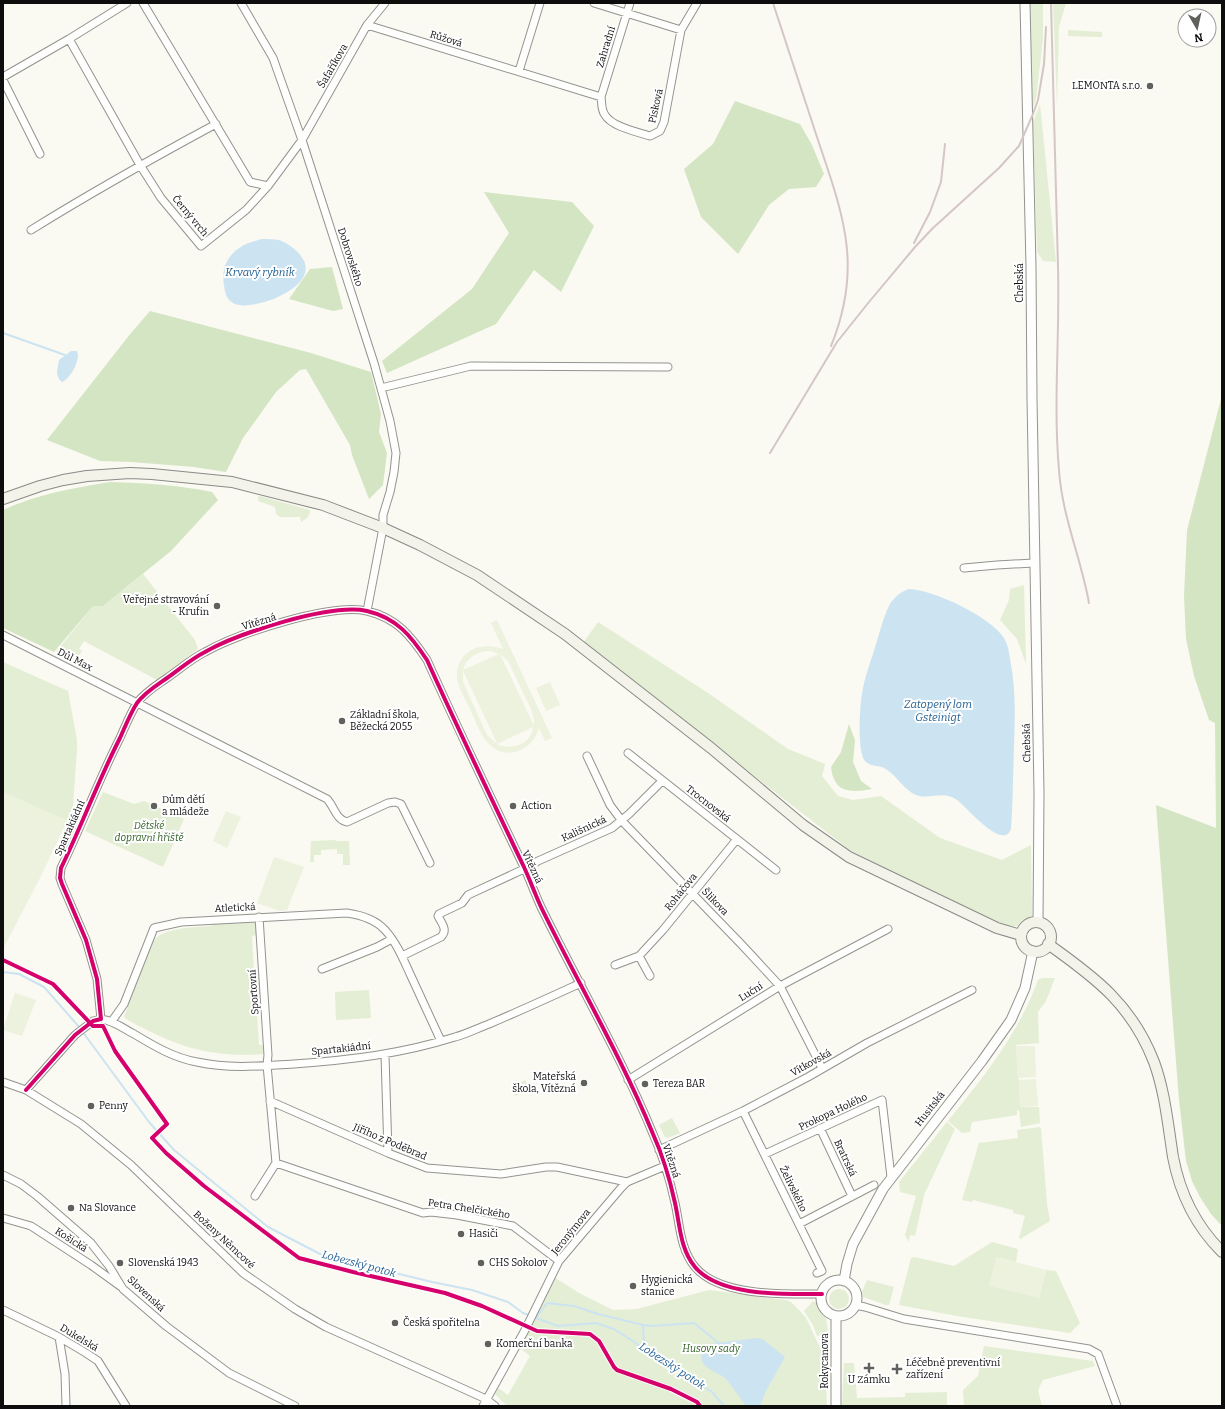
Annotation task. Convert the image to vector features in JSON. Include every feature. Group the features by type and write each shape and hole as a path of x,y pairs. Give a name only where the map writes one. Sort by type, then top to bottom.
{"main road":[{"path":"3,499 40,486 63,480 87,476 130,473 152,474 232,482 323,505 383,528 420,545 477,575 565,634 710,748 803,825 849,857 997,928 1021,935"},
{"path":"1038,922 1042,923 1048,929 1050,936 1048,944 1044,949 1033,951 1024,946 1021,935 1022,931 1027,925 1038,922"},
{"path":"1048,944 1089,973 1101,984 1122,1006 1140,1034 1154,1062 1162,1090 1174,1158 1183,1192 1203,1231 1222,1252"}],"street":[{"path":"3,77 70,39 127,3"},
{"path":"143,3 250,182 268,186"},
{"name":"Dobrovského","path":"242,3 273,58 302,140 381,388 390,421 396,453 394,472 383,515 383,528 367,611"},
{"name":"Šafaříkova","path":"302,140 367,26 385,3"},
{"path":"519,71 540,3"},
{"path":"594,3 628,12 681,30"},
{"name":"Zahradní","path":"601,97 630,3"},
{"name":"Písková","path":"601,97 602,111 605,116 622,127 650,136 660,131 664,122 681,30 697,3"},
{"name":"Chebská","path":"1025,3 1031,267 1034,563 1039,793 1038,922"},
{"name":"Růžová","path":"367,26 601,97"},
{"name":"Černý vrch","path":"70,39 140,165 161,198 201,246 246,210 268,186 302,140"},
{"path":"3,80 40,154"},
{"path":"31,230 140,165 216,124"},
{"path":"381,388 471,366 668,367"},
{"path":"964,568 1034,563"},
{"name":"Vítězná","path":"137,703 146,693 198,656 233,638 282,623 327,612 354,610 367,611 385,618 399,626 415,642 427,660 541,906 601,1023 653,1134 665,1166 675,1203 684,1249 691,1261 699,1271 718,1283 736,1288 780,1293 822,1294"},
{"name":"Důl Max","path":"3,634 137,703"},
{"path":"137,703 327,799 342,821 347,822 388,803 395,802 401,804 430,863"},
{"name":"Spartakiádní","path":"137,703 110,757 61,868 60,874 62,884 83,934 97,979 101,1019 112,1021 167,1053 182,1059 221,1066 338,1061 385,1054 456,1037 517,1012 580,983"},
{"name":"Trocnovská","path":"628,753 776,870"},
{"name":"Šlikova","path":"587,756 610,805 622,821 780,986 822,1068"},
{"name":"Kališnická","path":"524,869 538,861 612,828 622,821 662,781"},
{"name":"Roháčova","path":"615,965 639,956 663,930 737,839"},
{"path":"402,956 441,937 444,932 444,927 438,916 439,914 462,903 468,895 524,869"},
{"name":"Atletická","path":"112,1021 124,1004 154,928 181,922 333,913 354,914 361,915 377,923 392,939 402,956 441,1041"},
{"name":"Sportovní","path":"259,917 268,1055 267,1065 276,1163"},
{"name":"Luční","path":"628,1080 780,986 888,929"},
{"path":"322,969 377,947 392,939"},
{"name":"Husitská","path":"844,1281 853,1244 876,1200 891,1177 965,1084 1004,1030 1017,1007 1025,988 1033,951"},
{"path":"639,956 650,976"},
{"name":"Vítkovská","path":"659,1150 743,1111 866,1043 972,990"},
{"path":"26,1090 75,1035 93,1021 101,1019"},
{"path":"385,1054 388,1153"},
{"name":"Boženy Němcové","path":"3,1082 26,1090 82,1124 131,1165 243,1273 295,1308 326,1327 484,1403 495,1406"},
{"name":"Prokopa Holého","path":"765,1154 882,1100 891,1177"},
{"name":"Jiřího z Poděbrad","path":"270,1101 388,1153 432,1169 501,1174 546,1167 557,1167 627,1182"},
{"name":"Želivského","path":"743,1111 822,1271 817,1273"},
{"name":"Bratrská","path":"820,1128 852,1196"},
{"path":"255,1196 276,1163"},
{"name":"Petra Chelčického","path":"276,1163 422,1213 430,1212 513,1226 559,1261"},
{"name":"Jeronýmova","path":"484,1403 525,1330 559,1261 627,1182 665,1166"},
{"name":"Slovenská","path":"3,1175 21,1184 37,1196 90,1244 109,1266 123,1289 166,1326 229,1373 295,1406"},
{"path":"799,1224 874,1185"},
{"name":"Košická","path":"3,1218 31,1226 91,1265 123,1289"},
{"path":"839,1280 844,1281 854,1290 857,1297 855,1305 848,1314 836,1316 830,1314 823,1307 821,1300 822,1294 824,1288 830,1283 839,1280"},
{"path":"855,1305 865,1306 904,1318 1089,1349 1098,1354 1117,1406"},
{"name":"Dukelská","path":"3,1310 59,1337 98,1361 126,1406"},
{"name":"Rokycanova","path":"836,1316 836,1406"},
{"path":"59,1337 65,1374 66,1406"}],"green space":[{"path":"1029,3 1043,3 1043,39 1036,99 1033,108"},
{"path":"1053,3 1066,3 1059,27 1057,106"},
{"path":"1068,30 1102,32 1102,37 1068,36"},
{"path":"735,101 800,124 812,145 824,174 816,187 789,189 769,205 738,254 701,217 684,169 713,144"},
{"path":"1040,104 1056,262 1043,261 1037,252 1033,122"},
{"path":"484,192 572,202 594,226 561,292 534,270 496,324 387,373 382,361 472,289 509,233"},
{"path":"332,267 343,309 333,311 289,299 310,269"},
{"path":"150,311 311,353 371,372 381,414 379,432 387,453 383,485 369,499 352,455 350,445 306,369 300,370 276,392 243,438 226,472 194,467 100,461 47,440"},
{"path":"1222,395 1222,1226 1211,1214 1200,1197 1192,1181 1186,1161 1179,1100 1156,805 1216,828 1215,723 1209,720 1194,676 1186,639 1184,596 1187,530"},
{"path":"110,482 161,485 212,492 218,500 171,551 103,606 93,606 54,652 3,628 3,510 16,504 42,496 69,489"},
{"path":"260,496 310,510 309,514 306,519 301,522 300,517 280,517 276,514 275,507 258,501 258,497"},
{"path":"143,574 195,640 198,649 157,680 84,641 79,649 82,651 75,661 56,652 93,606 103,606"},
{"path":"1024,585 1026,664 1017,639 1000,620 1009,600 1010,589"},
{"path":"497,620 552,738 545,741 539,728 530,744 520,750 510,753 501,752 493,748 487,742 477,726 460,689 457,677 458,668 461,661 471,650 486,646 503,649 491,623","holes":["491,651 499,654 463,670 468,660 474,655","500,654 508,661 531,709 534,719 534,726","463,671 497,744 487,735 463,682","533,727 532,733 525,742 508,747 497,744"]},
{"path":"598,622 708,693 788,749 825,764 822,776 838,796 853,800 881,796 940,838 1002,860 1031,845 1032,918 1020,926 1007,926 851,851 583,643"},
{"path":"3,662 68,691 77,740 77,748 73,806 67,821 3,792"},
{"path":"550,682 560,705 546,711 536,688"},
{"path":"849,724 855,740 853,762 861,781 872,789 850,791 844,789 839,786 833,776 831,767 841,752"},
{"path":"3,792 67,821 41,876 3,949"},
{"name":"Dětské dopravní hřiště","path":"103,792 134,804 144,801 184,819 163,867 85,831"},
{"path":"226,811 241,817 227,848 213,841"},
{"path":"311,841 349,841 350,865 343,865 343,854 337,854 337,849 321,850 321,855 314,855 314,862 310,862"},
{"path":"274,857 304,867 287,910 280,911 257,903"},
{"path":"256,923 257,935 252,936 254,973 260,973 261,997 256,997 259,1045 264,1045 265,1054 249,1055 220,1053 192,1048 164,1038 125,1018 124,1016 128,1007 126,1005 151,943 157,937 163,933 179,929 212,926 212,924"},
{"path":"1042,978 1055,978 1046,1001 1038,1012 1039,1043 1016,1045 1020,1107 1039,1107 1040,1123 1021,1127 1019,1110 1017,1111 1017,1115 972,1122 970,1132 962,1133 948,1121 999,1054 1021,1018 1038,980"},
{"path":"369,990 371,1018 336,1020 335,992"},
{"path":"15,993 36,1000 22,1036 3,1030"},
{"path":"1016,1046 1035,1046 1036,1077 1018,1078"},
{"path":"1036,1079 1038,1106 1020,1107 1019,1080"},
{"path":"525,1080 530,1090 515,1096 511,1087"},
{"path":"672,1118 680,1133 668,1138 665,1137 659,1125"},
{"path":"947,1122 955,1129 924,1195 915,1236 910,1235 909,1242 905,1235 916,1196 900,1192 899,1182"},
{"path":"1040,1127 1050,1221 1020,1239 1025,1216 1013,1213 1013,1210 973,1200 972,1202 962,1200 979,1143 1018,1138 1017,1130"},
{"path":"992,1242 1018,1249 1016,1262 996,1257 1039,1298 1046,1270 1056,1271 1080,1323 1070,1333 957,1316 899,1305 911,1258 914,1257 954,1266"},
{"path":"996,1257 1046,1270 1039,1298 989,1286"},
{"name":"Husovy sady","path":"554,1277 579,1293 613,1310 637,1309 709,1290 786,1300 791,1302 806,1318 825,1358 827,1406 507,1406 495,1394 498,1388 508,1395 530,1356 520,1348"},
{"path":"867,1280 894,1287 889,1305 863,1297 861,1294"},
{"path":"835,1289 843,1289 849,1295 849,1303 843,1309 835,1309 829,1303 829,1295"},
{"path":"813,1301 820,1306 824,1314 828,1333 817,1336 813,1325 804,1311"},
{"path":"984,1346 1093,1361 1095,1366 1043,1380 1038,1390 1042,1406 964,1406 963,1390 978,1376"},
{"path":"844,1363 854,1363 857,1398 905,1397 905,1393 947,1392 947,1406 842,1406"}],"water":[{"name":"Krvavý rybník","path":"261,239 279,240 294,249 299,253 305,265 305,274 293,288 274,299 250,305 233,303 225,293 223,278 227,262 238,249 246,244"},
{"path":"71,351 77,351 78,355 76,364 68,377 62,382 57,375 59,360"},
{"name":"Zatopený lom Gsteinigt","path":"909,589 933,594 961,606 997,630 1004,638 1006,643 1013,681 1015,713 1011,829 1007,835 1000,835 984,825 952,797 942,795 921,796 912,793 886,769 868,764 863,757 860,738 860,715 866,677 883,620 889,606 897,596"},
{"path":"758,1338 764,1340 785,1357 766,1391 760,1406 746,1406 725,1378 703,1363 702,1355 709,1344"}],"waterway":[{"path":"3,333 65,355"},
{"name":"Lobezský potok","path":"3,972 19,974 44,987 80,1028"},
{"name":"Lobezský potok","path":"82,1031 149,1122 174,1150 268,1227 322,1255 432,1282 472,1290 508,1302 523,1313 529,1315"},
{"path":"536,1318 547,1303 574,1306 598,1314 643,1325 644,1348"},
{"name":"Lobezský potok","path":"533,1317 558,1326 596,1323 614,1329 712,1392 724,1406"},
{"path":"643,1325 651,1326 694,1323 720,1344"}],"railway":[{"path":"773,3 833,186 846,237 848,262 846,288 841,316 831,346"},
{"path":"1051,3 1058,292 1057,445 1064,504 1086,586 1089,603"},
{"path":"770,453 837,342 869,302 933,228 999,168 1019,146 1038,100 1044,64 1046,27"},
{"path":"914,243 930,212 941,182 945,144"}],"cycle path":[{"path":"26,1090 75,1035 93,1021 101,1019 97,979 86,940 60,878 61,868 104,770 137,703 151,689 195,658 220,644 239,636 309,615 331,611 367,611 378,614 395,623 409,636 427,660 524,867 541,907 641,1105 657,1142 666,1168 675,1203 683,1245 690,1260 706,1277 720,1284 737,1289 754,1292 822,1294"},
{"path":"3,960 53,984 93,1026 103,1026 115,1051 167,1124 152,1138 166,1153 204,1186 299,1258 445,1293 482,1306 537,1331 590,1334 599,1341 617,1370 671,1389 697,1402 700,1406"}],"place":[{"name":"LEMONTA s.r.o.","path":"1150,86"},
{"name":"Veřejné stravování - Krufin","path":"217,606"},
{"name":"Základní škola, Běžecká 2055","path":"342,721"},
{"name":"Dům dětí a mládeže","path":"154,806"},
{"name":"Action","path":"513,806"},
{"name":"Mateřská škola, Vítězná","path":"584,1083"},
{"name":"Tereza BAR","path":"645,1084"},
{"name":"Penny","path":"91,1106"},
{"name":"Na Slovance","path":"71,1208"},
{"name":"Hasiči","path":"461,1234"},
{"name":"Slovenská 1943","path":"120,1263"},
{"name":"CHS Sokolov","path":"481,1263"},
{"name":"Hygienická stanice","path":"633,1286"},
{"name":"Česká spořitelna","path":"395,1323"},
{"name":"Komerční banka","path":"488,1344"},
{"name":"U Zámku","path":"869,1368"},
{"name":"Léčebně preventivní zařízení","path":"897,1369"}]}
